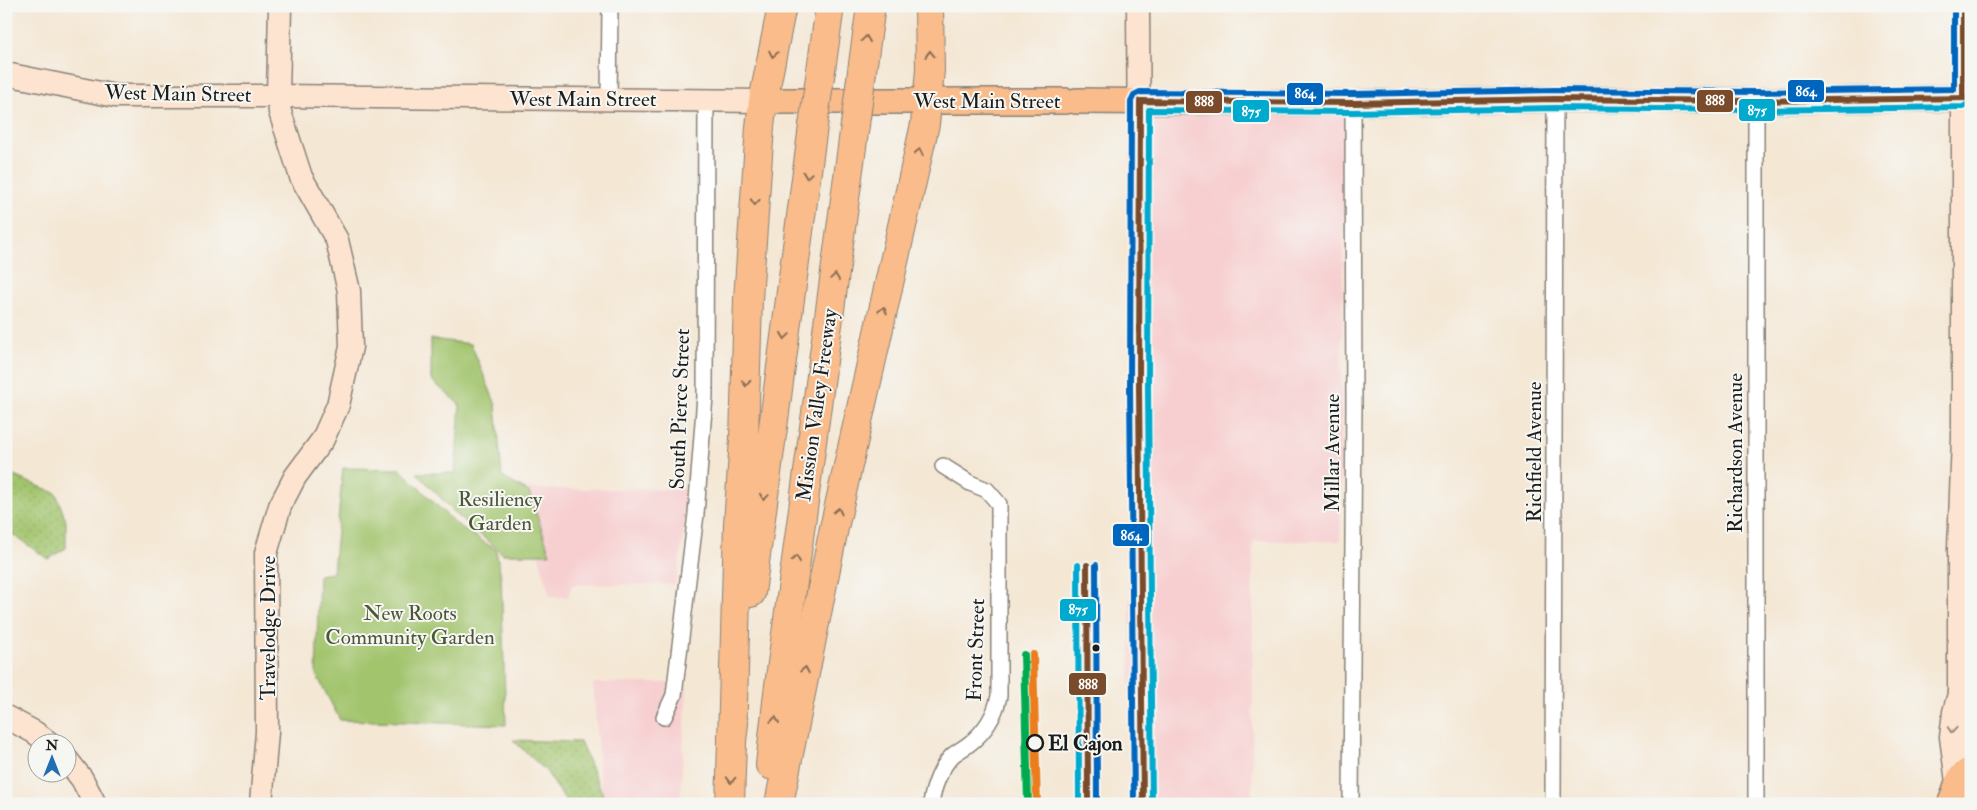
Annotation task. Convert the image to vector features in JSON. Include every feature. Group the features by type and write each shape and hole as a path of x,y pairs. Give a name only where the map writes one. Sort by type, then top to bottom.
{"highway":[{"path":"732,741 738,524 744,439 748,299 763,101 782,6"},
{"name":"Mission Valley Freeway","path":"730,804 732,741 830,6"},
{"name":"Mission Valley Freeway","path":"766,804 778,692 871,6"},
{"path":"778,804 834,528 925,124 930,70 929,6"}],"main road":[{"path":"1138,6 1143,804"},
{"path":"1959,785 1951,737 1954,712 1959,694 1959,548 1963,438 1967,98 1963,6"},
{"name":"Travelodge Drive","path":"261,804 267,732 266,553 280,506 295,477 323,439 338,405 350,347 349,291 337,240 301,177 280,112 278,96 284,9"},
{"name":"West Main Street","path":"6,74 115,96 1353,103 1555,99 1756,101 1967,98"},
{"path":"1959,694 1964,710 1964,736 1971,757"},
{"path":"6,717 34,732"},
{"path":"78,774 95,804"}],"street":[{"path":"609,100 610,6"},
{"name":"Richfield Avenue","path":"1553,804 1555,99"},
{"name":"South Pierce Street","path":"664,717 674,695 696,514 704,396 706,100"},
{"name":"Richardson Avenue","path":"1756,101 1756,804"},
{"name":"Millar Avenue","path":"1351,804 1354,406 1353,103"},
{"name":"Front Street","path":"931,804 932,794 952,756 976,739 987,727 996,710 999,687 999,504 987,490 970,483 943,466"}],"shaded area":[{"path":"1345,108 1340,541 1253,541 1252,804 1130,804 1130,111"},
{"path":"529,489 690,489 676,584 572,585 568,597 550,597 523,496"},
{"path":"593,683 668,683 687,689 680,804 602,804"}],"green space":[{"name":"Resiliency Garden","path":"431,339 471,344 496,405 502,477 529,492 550,554 503,554 459,517 417,473 455,473 460,405 431,380"},
{"name":"New Roots Community Garden","path":"343,468 400,469 456,524 496,550 501,577 506,725 340,720 316,674 319,575 333,573"},
{"path":"6,473 56,493 66,521 66,548 48,559 6,530"},
{"path":"513,740 580,742 607,804 568,804 546,771"}],"transit line":[{"name":"864","path":"1134,804 1130,388 1131,101 1134,95 1140,92 1353,94 1555,90 1756,92 1954,89 1954,6"},
{"name":"888","path":"1963,6 1963,98"},
{"name":"888","path":"1143,804 1139,388 1140,101 1353,103 1555,99 1756,101 1971,98"},
{"name":"875","path":"1152,804 1148,388 1149,110 1353,112 1555,108 1756,110 1963,107 1971,102"},
{"name":"875","path":"1078,565 1079,804"},
{"name":"888","path":"1087,565 1088,804"},
{"name":"864","path":"1096,565 1097,804"},
{"path":"1024,655 1028,804"},
{"path":"1033,655 1037,804"}],"place":[{"name":"El Cajon","path":"1035,743"}]}
